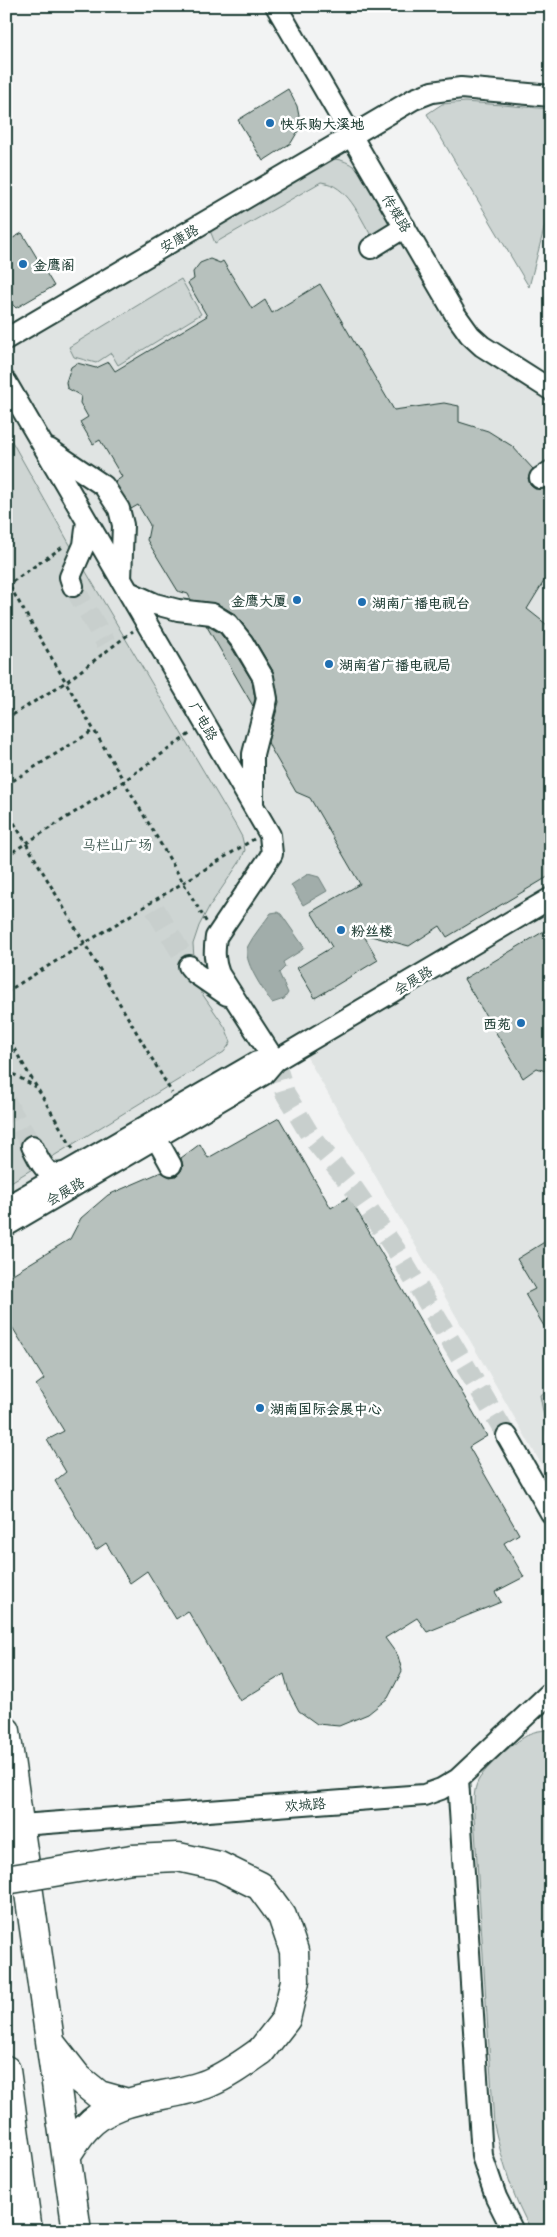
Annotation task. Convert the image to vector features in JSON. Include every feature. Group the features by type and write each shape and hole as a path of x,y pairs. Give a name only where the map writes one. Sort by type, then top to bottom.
{"highway":[{"path":"6,1731 21,1825 77,2231"},
{"path":"6,1880 132,1859 178,1857 219,1866 260,1886 282,1916 294,1951 295,1981 286,2019 261,2050 236,2068 208,2083 124,2102 102,2114 85,2128 67,2154"},
{"path":"52,2044 78,2078 99,2095 124,2102"},
{"path":"6,2070 28,2231"}],"street":[{"name":"传媒路","path":"276,6 455,314 470,335 482,346 551,390"},
{"name":"安康路","path":"6,339 414,99 439,90 461,88 551,96"},
{"path":"371,248 405,227"},
{"name":"广电路","path":"6,382 268,830 272,854 216,938"},
{"path":"43,445 104,486 111,495 122,516 125,586 155,604 178,610 212,614 228,624 243,643 263,677 267,699 253,754 252,803"},
{"path":"73,586 70,577 84,545 87,521"},
{"path":"435,966 446,948 459,937 551,885"},
{"name":"会展路","path":"6,1226 154,1134 263,1075 274,1061 551,898"},
{"path":"216,938 215,963 235,1000 274,1061"},
{"path":"189,966 195,973 235,1000"},
{"name":"会展路","path":"6,1207 74,1168 154,1134 180,1106 256,1062 274,1061"},
{"path":"154,1134 171,1165"},
{"path":"35,1191 39,1176 29,1148 45,1170 54,1175 74,1168"},
{"path":"507,1436 551,1513"},
{"name":"欢城路","path":"21,1825 424,1795 458,1779 551,1692"},
{"path":"458,1779 482,2156 496,2197 514,2231"}],"path":[{"path":"68,542 7,583 216,938"},
{"path":"6,720 66,682 146,621"},
{"path":"6,856 124,781 205,723"},
{"path":"6,785 94,730"},
{"path":"6,809 180,1106"},
{"path":"6,992 268,830"},
{"path":"6,1035 37,1087 74,1168"},
{"path":"6,1070 37,1087"}],"shaded area":[{"path":"351,126 474,328 499,347 551,379 551,902 6,1214 6,330"},
{"path":"308,874 319,877 327,891 303,905 291,885"},
{"path":"277,912 281,914 304,947 283,962 285,967 279,973 288,993 284,999 272,1003 250,967 247,952 253,937 271,913"},
{"path":"551,912 551,1481 304,1052"}],"green space":[{"path":"465,102 551,109 551,202 529,287 427,114 442,104"},
{"path":"335,159 355,167 363,175 376,194 392,224 372,237 346,195 330,184 321,182 215,243 209,228 322,161"},
{"path":"181,279 201,314 118,365 111,353 96,363 74,357 69,347"},
{"name":"马栏山广场","path":"6,431 69,543 236,826 242,837 245,850 241,860 209,907 199,926 193,944 196,985 225,1027 231,1042 224,1052 6,1185"},
{"path":"551,1390 551,1456 540,1395"},
{"path":"551,1730 551,2231 532,2231 509,2180 494,2125 474,1802 478,1781 494,1761 524,1737 533,1732"}],"building":[{"name":"快乐购大溪地","path":"288,89 297,106 301,126 291,143 263,161 238,120"},
{"name":"金鹰阁","path":"22,233 54,286 16,308 6,298 6,242"},
{"name":"湖南广播电视台","path":"210,259 220,263 223,261 252,309 265,300 272,313 320,284 394,410 444,403 459,406 459,422 488,431 512,446 533,469 528,478 530,485 535,489 545,489 551,501 551,561 546,578 527,609 546,624 551,633 551,875 447,937 440,926 409,946 363,934 378,960 315,998 297,968 332,947 311,912 360,884 310,798 296,792 270,747 268,742 279,702 273,671 253,637 235,614 218,604 191,600 188,594 178,591 147,540 150,525 138,505 131,509 115,482 122,477 100,440 93,444 80,422 88,417 80,403 81,396 67,388 66,382 71,367 77,363 96,368 109,362 115,371 207,316 188,283 194,279 193,272 200,263"},
{"path":"206,625 220,633 252,681 255,699 253,706"},
{"name":"西苑","path":"551,927 551,1073 537,1068 523,1078 464,979"},
{"name":"湖南国际会展中心","path":"279,1118 331,1208 349,1197 487,1436 469,1447 519,1534 504,1543 524,1577 495,1592 501,1602 427,1632 417,1618 385,1638 398,1656 402,1671 388,1698 368,1714 339,1726 317,1724 299,1711 289,1692 284,1674 240,1701 188,1611 176,1619 147,1571 130,1583 106,1543 96,1550 55,1481 66,1472 47,1440 64,1431 36,1385 44,1379 6,1317 6,1278 70,1239 81,1218 108,1195 161,1172 170,1177 176,1176 183,1166 181,1158 200,1144 208,1158"},
{"path":"551,1238 551,1338 525,1294 535,1289 517,1259"}],"tunnel":[{"path":"73,586 106,643"},
{"path":"155,909 189,966"},
{"path":"275,1061 285,1093 310,1135 354,1189 398,1253 507,1436"},
{"path":"6,1102 32,1146"}],"place":[{"name":"快乐购大溪地","path":"270,123"},
{"name":"金鹰阁","path":"23,264"},
{"name":"金鹰大厦","path":"297,600"},
{"name":"湖南广播电视台","path":"362,602"},
{"name":"湖南省广播电视局","path":"329,664"},
{"name":"粉丝楼","path":"341,930"},
{"name":"西苑","path":"521,1023"},
{"name":"湖南国际会展中心","path":"260,1408"}]}
